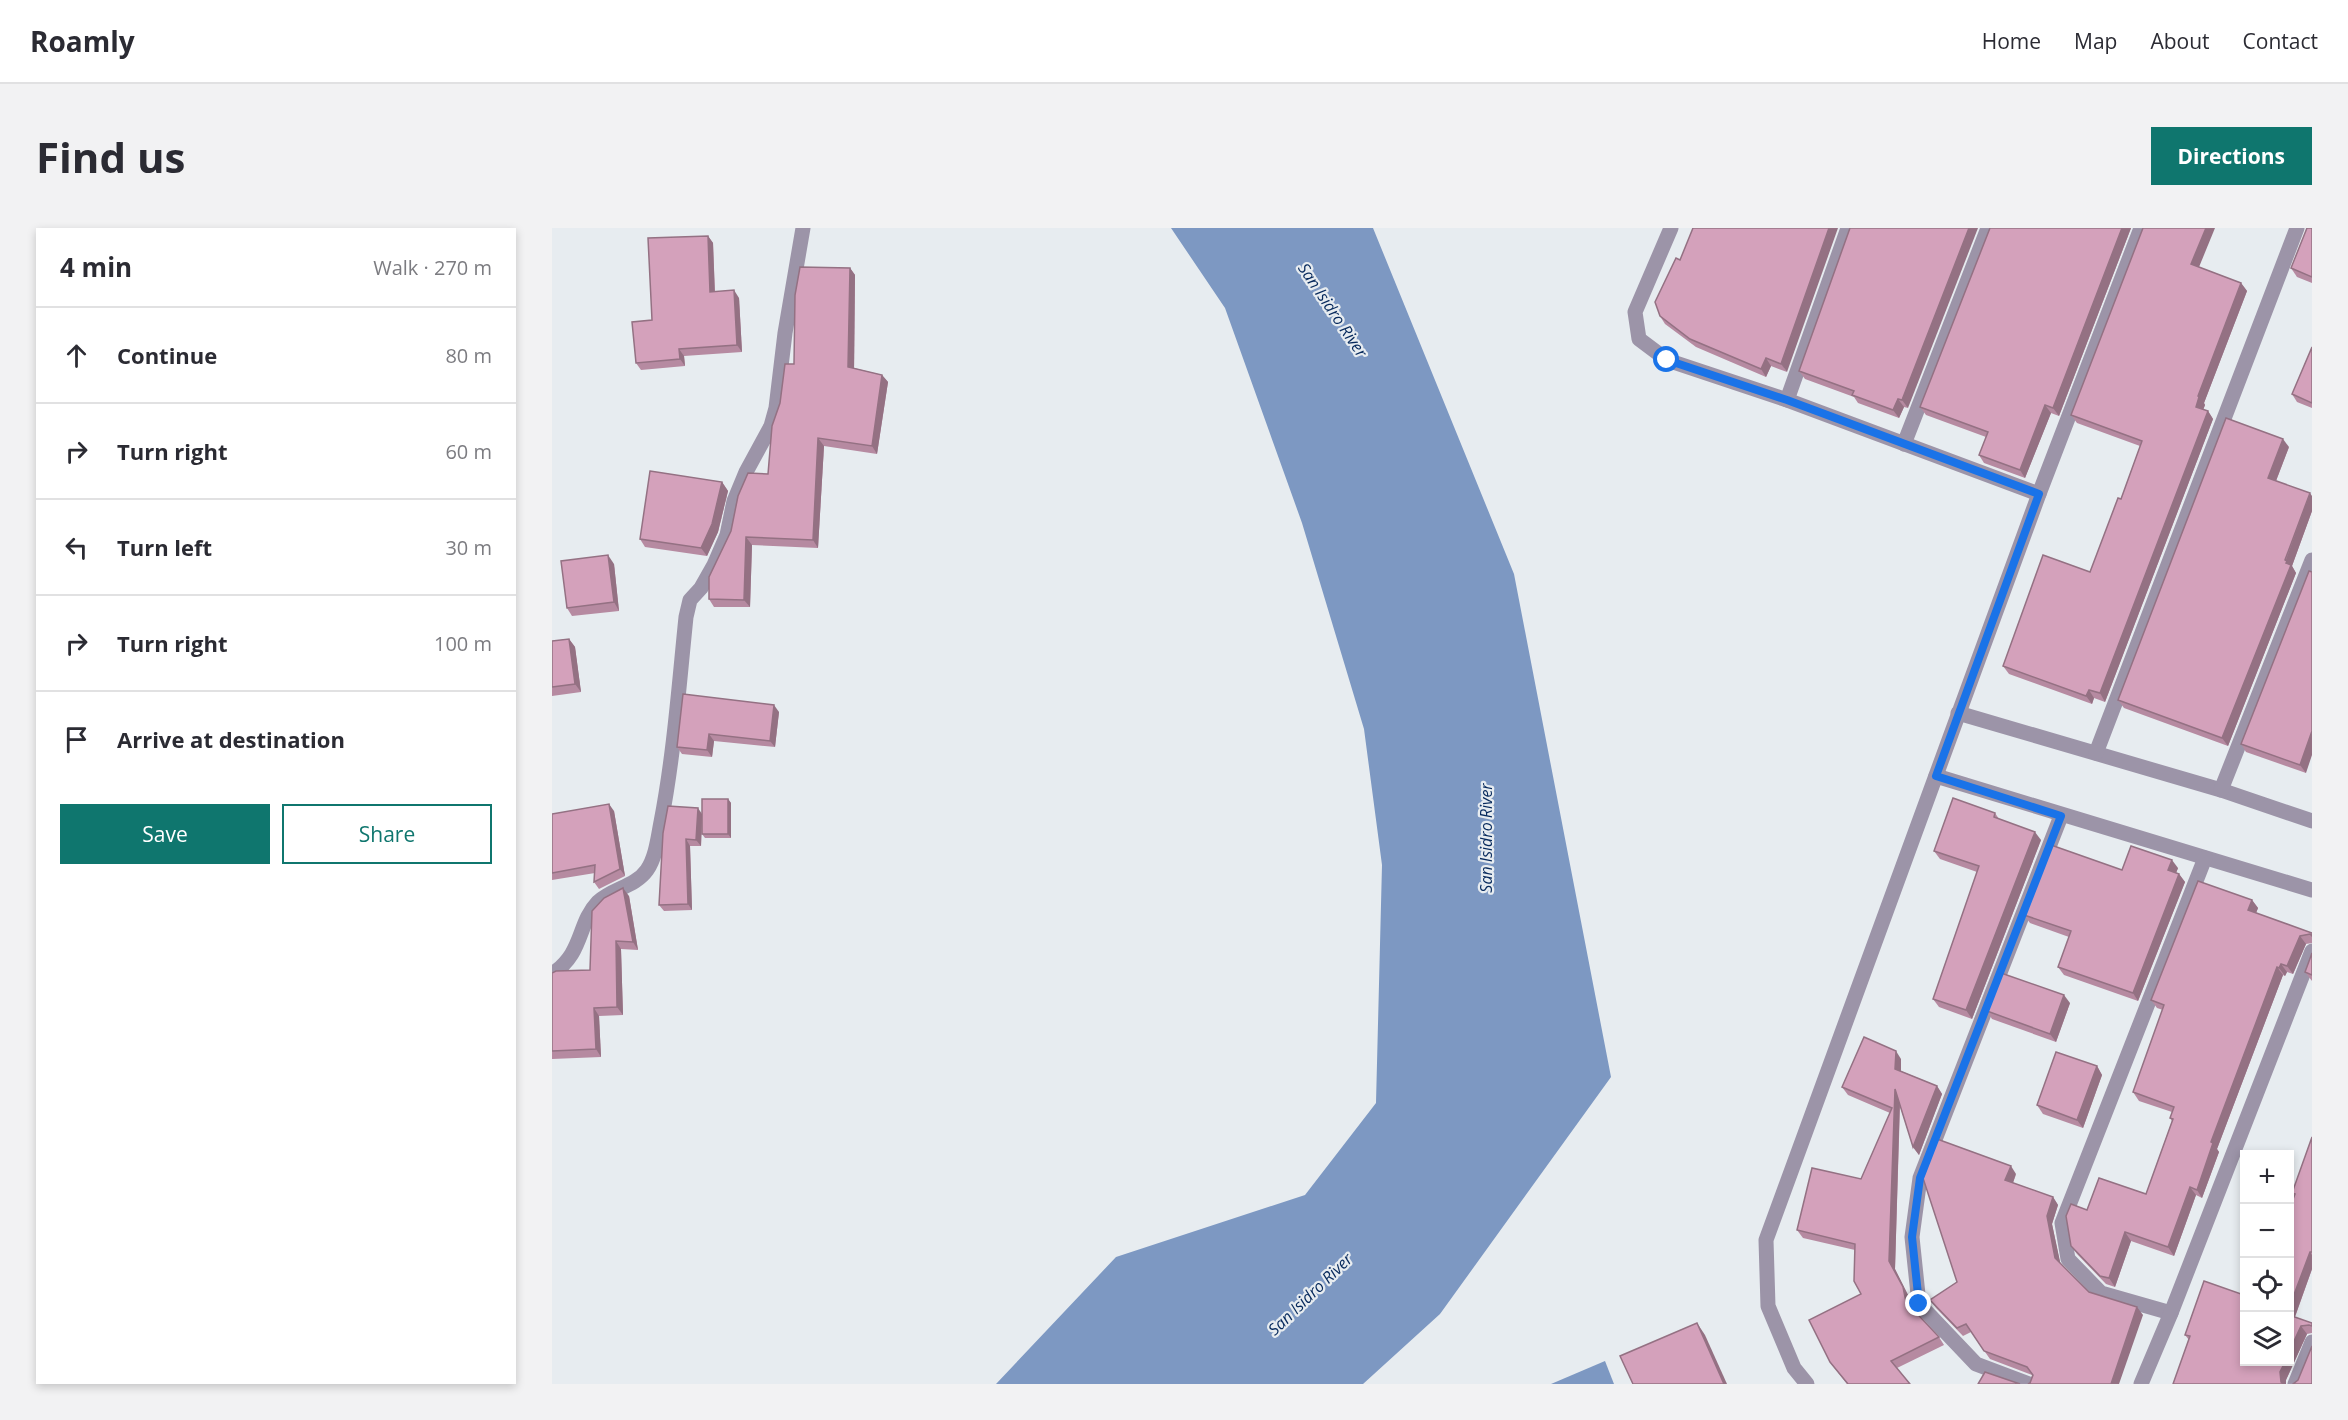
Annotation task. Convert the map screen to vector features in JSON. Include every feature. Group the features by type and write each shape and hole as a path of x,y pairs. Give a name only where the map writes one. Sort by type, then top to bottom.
{"street":[{"path":"552,974 562,967 575,950 585,924 598,902 639,880 649,867 658,838 668,788 686,617 690,600 701,588 714,565 727,536 734,501 746,472 771,426 776,408 785,333 803,228"},
{"path":"1671,228 1635,312 1639,339 1667,360 1787,400 2039,494"},
{"path":"1787,400 1848,228"},
{"path":"1904,444 1988,228"},
{"path":"1807,1384 1794,1368 1768,1306 1766,1240 2039,494 2141,228"},
{"path":"2096,753 2297,228"},
{"path":"2221,790 2312,560"},
{"path":"1958,713 2221,790 2312,820"},
{"path":"1936,776 2061,816 2312,890"},
{"path":"2029,1384 1976,1364 1919,1304 1912,1237 1920,1178 2061,816"},
{"path":"2171,1313 2101,1293 2068,1259 2062,1223 2205,858"},
{"path":"2141,1384 2171,1313 2312,951"},
{"path":"2295,1384 2312,1342"}],"water":[{"name":"San Isidro River","path":"1171,228 1373,228 1514,574 1611,1077 1440,1314 1363,1384 996,1384 1116,1257 1305,1195 1376,1103 1382,865 1364,729 1302,523 1225,308"},
{"path":"1605,1361 1614,1384 1551,1384"}],"building":[{"path":"1693,228 1829,228 1781,364 1766,358 1761,369 1690,339 1660,316 1655,302 1676,258 1680,260"},
{"path":"1850,228 1969,228 1902,400 1898,399 1893,410 1852,395 1854,391 1799,371"},
{"path":"1990,228 2122,228 2053,408 2045,405 2020,470 1979,455 1988,432 1920,407"},
{"path":"2143,228 2206,228 2191,264 2241,283 2198,396 2196,407 2208,411 2100,693 2089,690 2086,696 2003,666 2043,555 2090,572 2118,498 2121,499 2142,441 2071,415"},
{"path":"2307,228 2312,228 2312,277 2291,268"},
{"path":"708,236 710,292 734,290 737,345 679,349 680,359 636,363 632,322 652,320 648,238"},
{"path":"800,267 850,268 848,367 882,375 872,446 818,438 813,540 746,537 744,600 709,599 709,577 731,531 738,496 748,473 768,474 772,426 780,403 785,364 794,364 795,295"},
{"path":"2312,347 2312,403 2292,394"},
{"path":"2226,418 2283,439 2268,478 2310,493 2285,560 2291,565 2222,738 2118,700"},
{"path":"650,471 722,482 712,524 701,548 640,539"},
{"path":"608,555 614,602 567,608 561,561"},
{"path":"2309,571 2312,572 2312,731 2300,765 2241,744"},
{"path":"569,639 575,684 552,687 552,641"},
{"path":"683,694 774,705 770,741 709,734 707,750 677,747"},
{"path":"1953,798 1995,813 1994,817 2035,832 1966,1010 1933,999 1979,866 1934,851"},
{"path":"702,799 728,799 728,834 702,834"},
{"path":"609,804 620,869 594,882 595,865 552,873 552,814"},
{"path":"668,806 698,808 696,840 686,839 688,904 659,905 663,833"},
{"path":"2051,845 2122,870 2131,846 2172,860 2168,870 2179,874 2133,993 2058,967 2071,931 2024,915"},
{"path":"2198,881 2252,900 2248,910 2312,933 2312,936 2310,934 2300,936 2287,966 2281,964 2279,968 2277,967 2211,1142 2213,1143 2197,1190 2190,1187 2168,1247 2125,1232 2109,1278 2100,1276 2071,1246 2066,1216 2071,1204 2087,1210 2099,1178 2146,1194 2173,1119 2170,1118 2174,1107 2133,1092 2164,1005 2151,1000"},
{"path":"623,888 633,942 616,941 617,1007 594,1008 596,1049 552,1051 552,973 590,970 592,911 604,898"},
{"path":"2312,953 2312,975 2305,972"},
{"path":"2001,973 2064,995 2050,1034 1987,1011"},
{"path":"1864,1037 1896,1051 1895,1069 1937,1086 1913,1147 1895,1089 1889,1261 1903,1287 1906,1302 1939,1337 1891,1361 1910,1384 1848,1384 1830,1362 1809,1320 1861,1294 1854,1281 1855,1244 1797,1230 1812,1168 1861,1179 1892,1108 1842,1087"},
{"path":"2056,1052 2097,1066 2077,1120 2037,1105"},
{"path":"2312,1137 2312,1252 2310,1252 2294,1295 2295,1194 2294,1187"},
{"path":"1937,1139 2011,1166 2005,1180 2053,1197 2047,1216 2055,1258 2089,1292 2137,1307 2111,1384 2028,1384 2033,1375 2027,1367 1984,1351 1966,1324 1957,1328 1930,1300 1957,1282 1923,1178"},
{"path":"2204,1281 2240,1294 2240,1366 2283,1366 2280,1372 2281,1382 2285,1384 2173,1384 2190,1336 2185,1335"},
{"path":"2294,1317 2312,1323 2312,1326 2301,1326 2294,1341"},
{"path":"1697,1323 1724,1384 1633,1384 1620,1356"},
{"path":"2312,1346 2312,1384 2293,1384 2298,1380"},
{"path":"1985,1372 2020,1384 1978,1384"}],"route":[{"path":"1667,360 1787,400 2039,494 1936,776 2061,816 1920,1178 1912,1237 1919,1304"}]}
